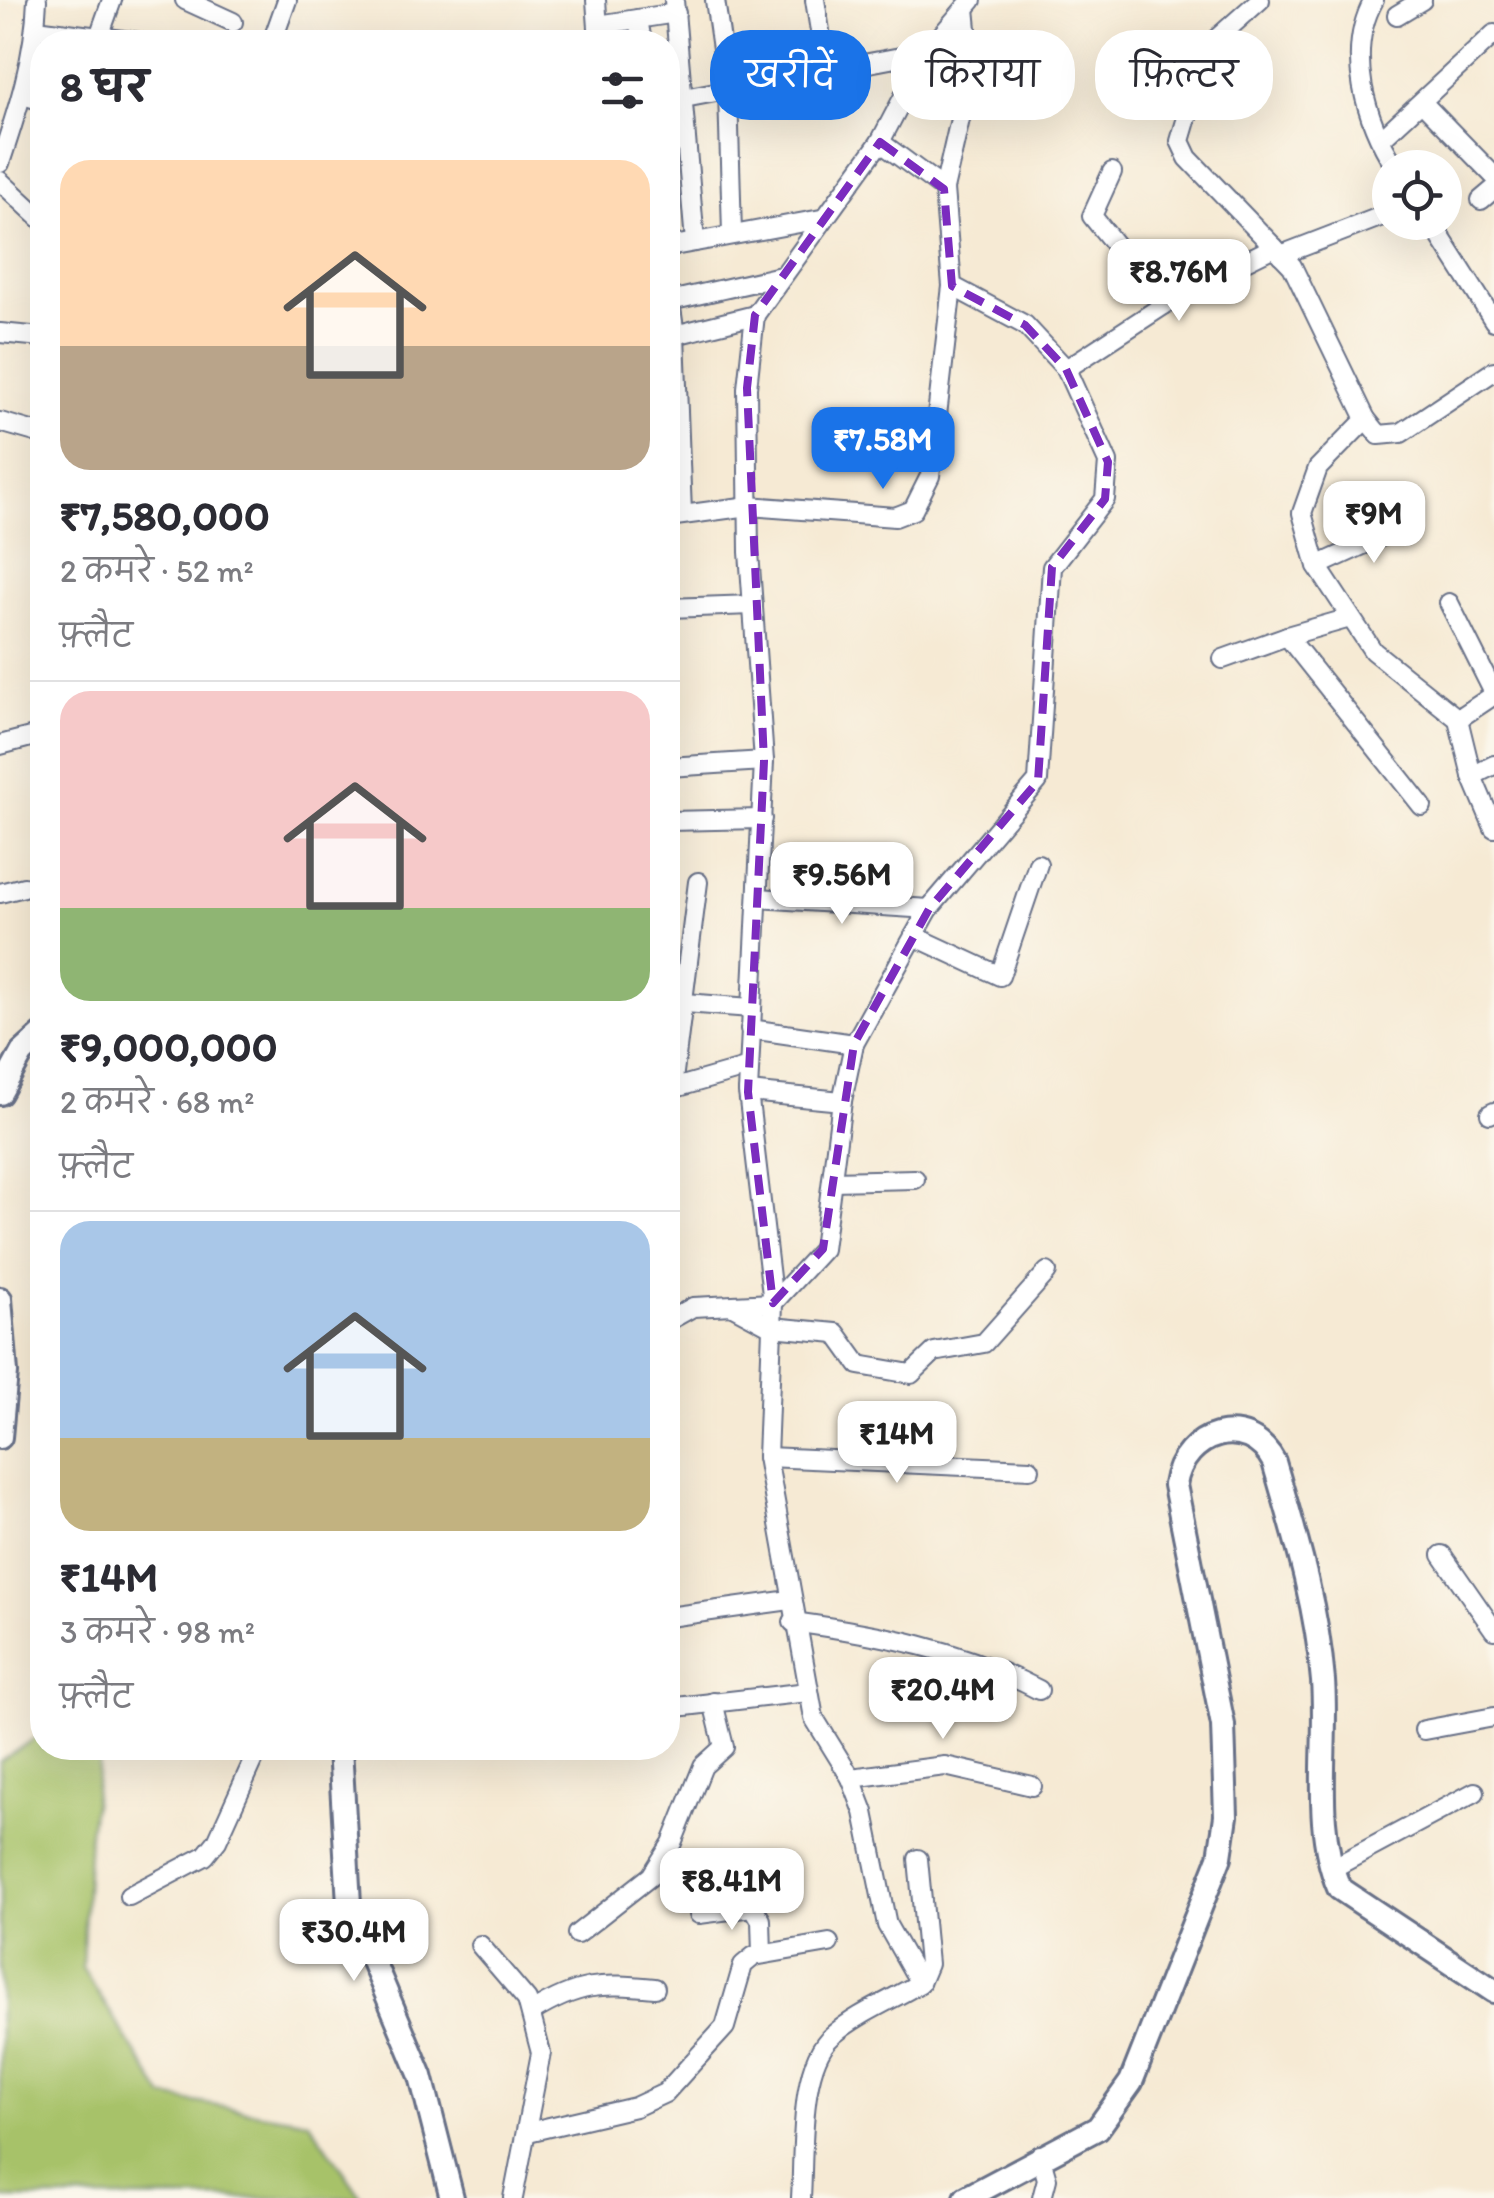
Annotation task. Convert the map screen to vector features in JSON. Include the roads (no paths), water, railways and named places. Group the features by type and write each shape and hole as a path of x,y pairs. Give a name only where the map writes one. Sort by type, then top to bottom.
{"street":[{"path":"37,0 36,29 42,30"},
{"path":"100,30 112,0"},
{"path":"185,0 233,22"},
{"path":"276,30 287,0"},
{"path":"596,0 599,30"},
{"path":"715,0 719,30"},
{"path":"814,0 820,30"},
{"path":"1260,0 1187,65 1178,84 1188,114 1180,141 1188,158 1292,266 1366,420 1379,435 1402,433 1494,371"},
{"path":"1374,0 1362,21 1359,74 1387,150"},
{"path":"1398,15 1422,0"},
{"path":"946,30 968,4"},
{"path":"680,514 749,506 894,516 913,510 930,476 952,286 944,190 971,70 968,4"},
{"path":"609,30 675,7"},
{"path":"638,19 640,30"},
{"path":"1381,139 1494,34"},
{"path":"0,162 23,95 30,59"},
{"path":"680,99 710,94"},
{"path":"23,95 30,97"},
{"path":"1422,102 1494,176"},
{"path":"729,120 732,234"},
{"path":"892,120 756,315 747,388 749,506 764,761 748,1092 773,1303 767,1456 793,1622 814,1718 851,1778 864,1812 887,1925 920,1983"},
{"path":"680,130 695,242"},
{"path":"880,142 944,190"},
{"path":"1112,172 1092,216 1164,305"},
{"path":"0,181 30,209"},
{"path":"680,245 822,219"},
{"path":"1066,369 1164,305 1277,251 1372,219"},
{"path":"1442,240 1494,321"},
{"path":"680,299 781,276"},
{"path":"680,1315 693,1308 773,1303 824,1250 842,1101 854,1044 929,909 1038,781 1052,566 1105,499 1108,462 1066,369 1025,325 952,286"},
{"path":"680,333 756,315"},
{"path":"0,333 30,336"},
{"path":"1366,420 1318,468 1302,514 1317,566 1373,652 1458,718 1472,776 1494,828"},
{"path":"0,422 30,431"},
{"path":"1317,566 1411,523"},
{"path":"1449,603 1494,694 1458,718"},
{"path":"680,608 753,605"},
{"path":"1224,659 1350,618"},
{"path":"1286,636 1422,806"},
{"path":"0,745 30,737"},
{"path":"680,765 764,761"},
{"path":"1472,776 1494,765"},
{"path":"680,821 762,819"},
{"path":"914,936 1000,976 1038,864"},
{"path":"680,972 698,882"},
{"path":"0,892 24,888"},
{"path":"758,898 929,909"},
{"path":"680,1002 751,1008"},
{"path":"750,1028 854,1044"},
{"path":"0,1092 22,1052 30,1045"},
{"path":"680,1086 749,1067"},
{"path":"748,1092 842,1101"},
{"path":"832,1181 916,1179"},
{"path":"732,1305 772,1327 836,1333 859,1365 911,1374 934,1352 984,1343 1048,1272"},
{"path":"0,1299 6,1372 0,1437"},
{"path":"966,2198 1040,2155 1098,2128 1131,2082 1220,1857 1226,1816 1223,1725 1175,1484 1178,1466 1190,1450 1223,1433 1250,1434 1266,1447 1310,1587 1323,1682 1325,1816 1331,1869 1339,1888 1494,1992"},
{"path":"767,1456 1030,1469"},
{"path":"1442,1555 1494,1630"},
{"path":"680,1615 790,1600"},
{"path":"793,1622 890,1635 992,1665 1039,1690"},
{"path":"680,1706 808,1692"},
{"path":"577,1934 634,1893 672,1843 698,1776 724,1747 713,1702"},
{"path":"1424,1730 1494,1717"},
{"path":"129,1896 206,1856 217,1841 254,1760"},
{"path":"341,1760 348,1904 421,2076 452,2198"},
{"path":"851,1778 945,1766 1032,1786"},
{"path":"1331,1869 1475,1792"},
{"path":"801,2198 810,2071 820,2050 832,2035 920,1983 928,1964 918,1859"},
{"path":"699,1914 753,1908 761,1920 762,1954"},
{"path":"528,2132 635,2108 665,2093 725,2027 743,1964 762,1954 829,1943"},
{"path":"480,1945 517,1985 532,2012 541,2053 513,2198"},
{"path":"532,2012 567,1990 586,1986 654,1988"},
{"path":"1040,2155 1047,2179 1042,2198"}]}
